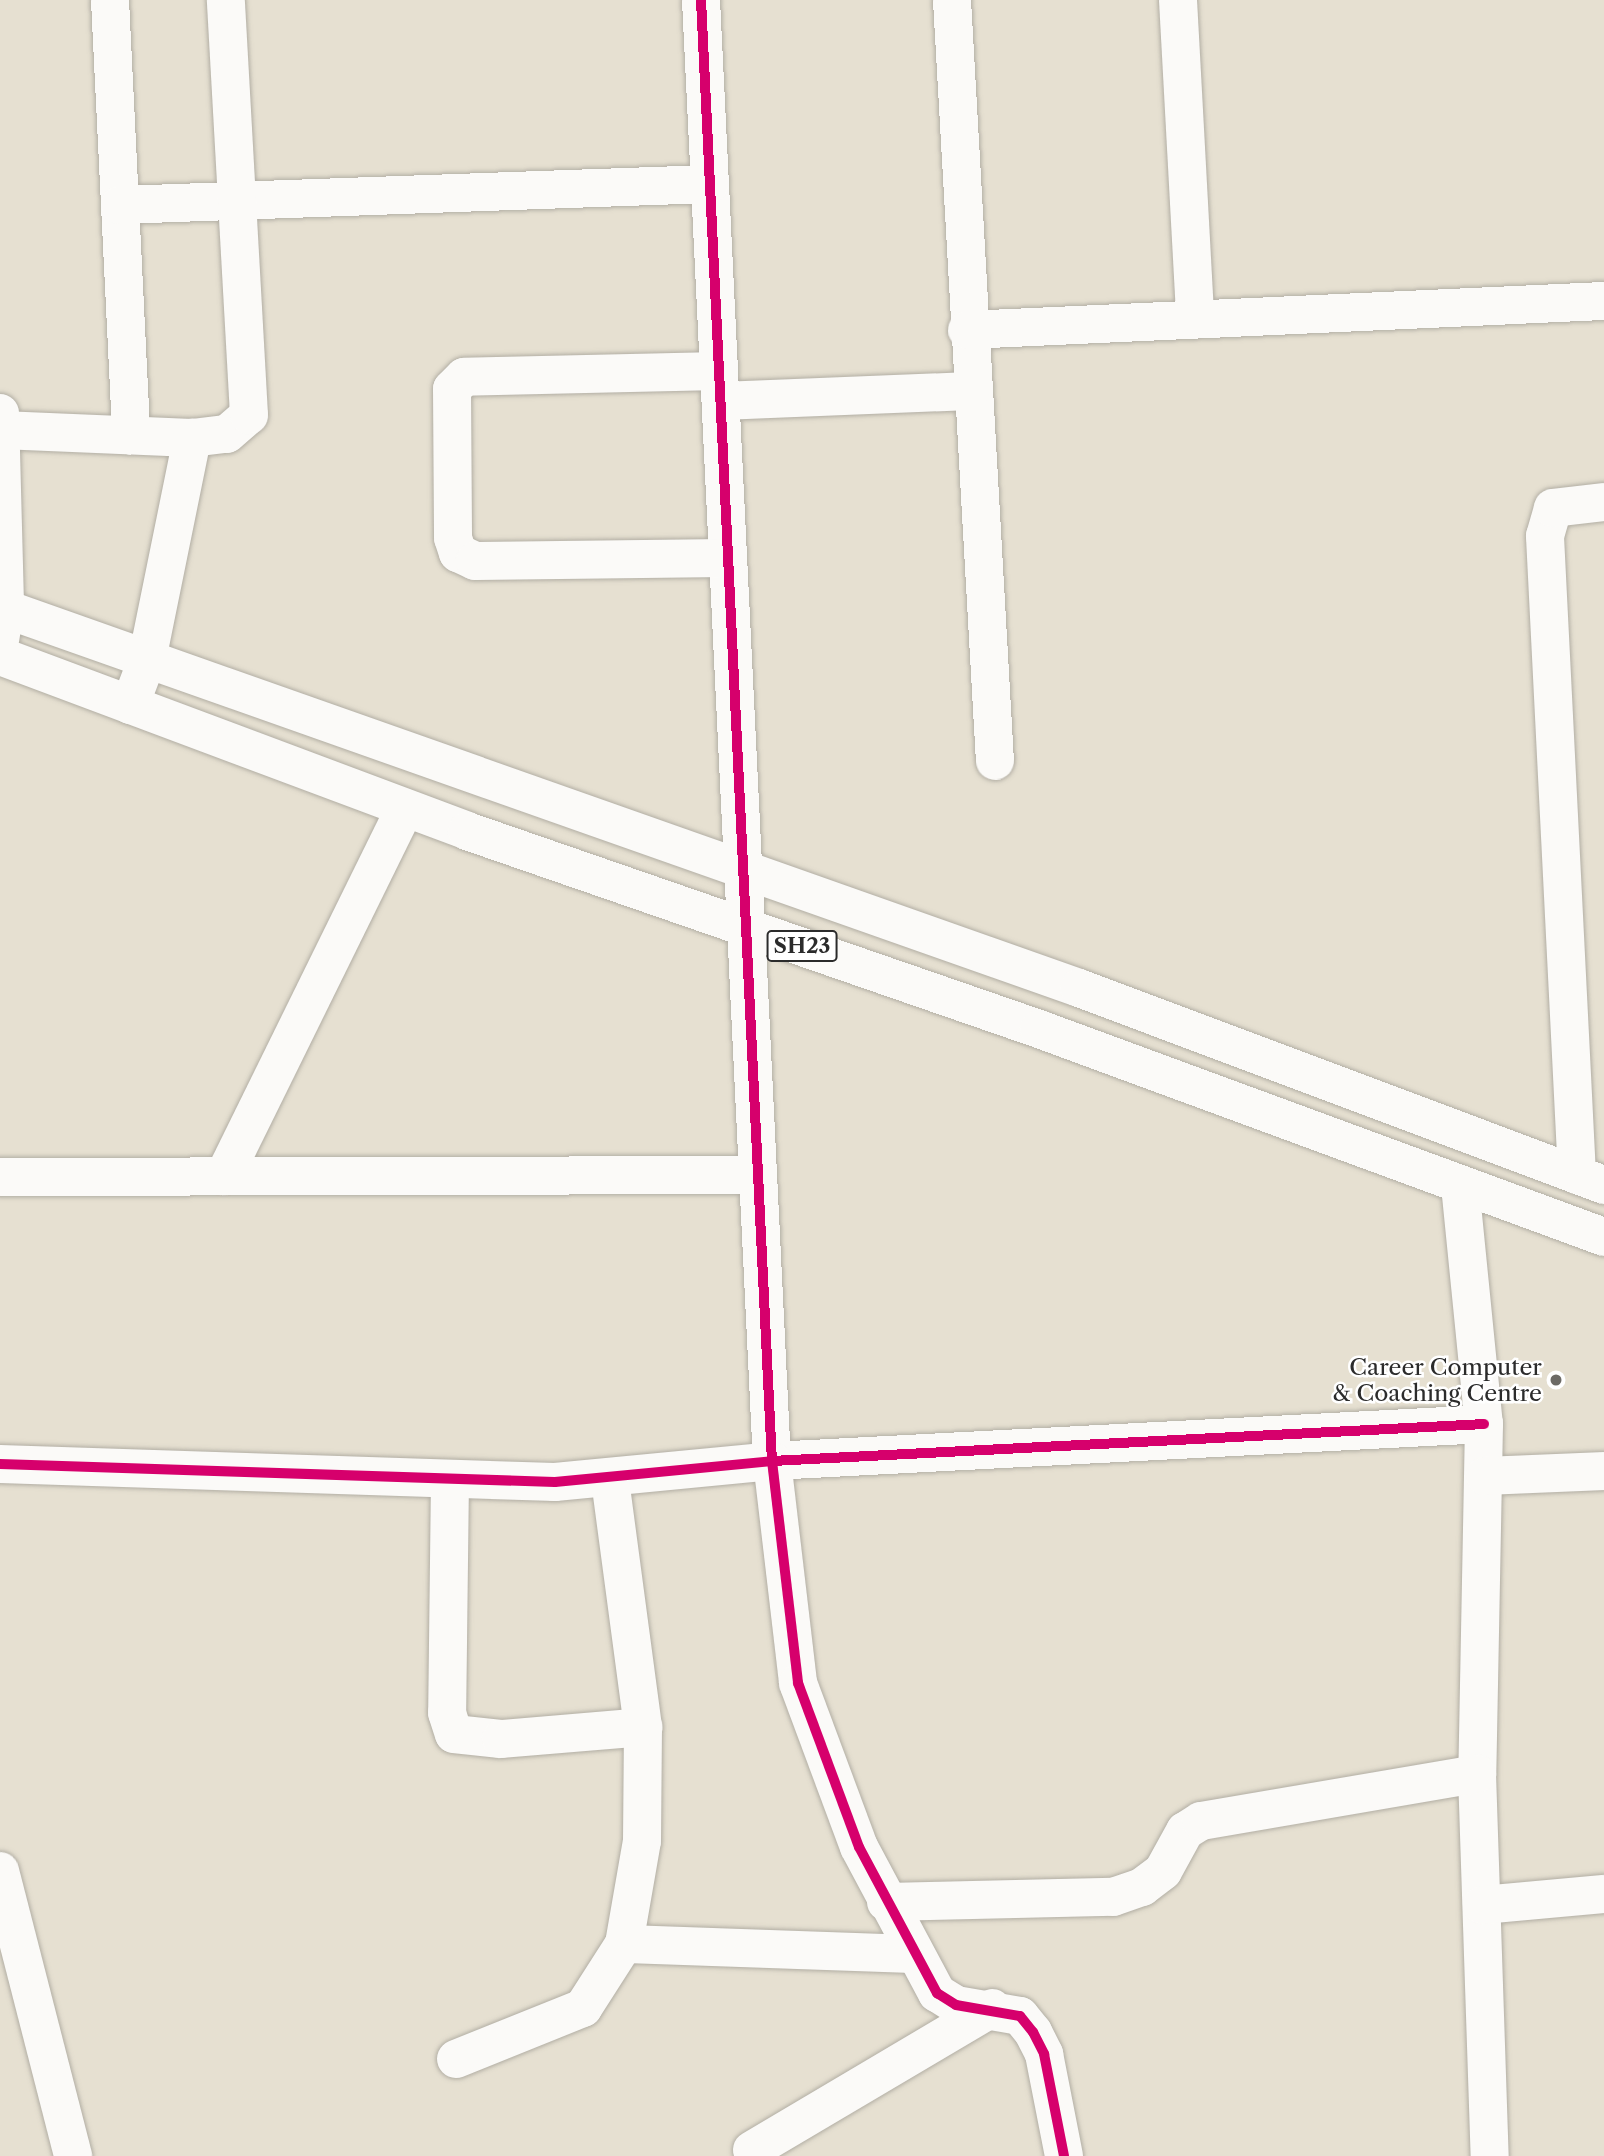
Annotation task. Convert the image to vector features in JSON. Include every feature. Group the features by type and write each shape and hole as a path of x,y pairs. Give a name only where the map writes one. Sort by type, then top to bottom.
{"street":[{"path":"110,0 131,435"},
{"path":"1,430 192,438 227,434 249,415 240,200 226,0"},
{"path":"701,0 741,870 772,1461 797,1683 827,1769 886,1902 937,1993 956,2005 992,2008 1020,2017 1044,2054 1065,2156"},
{"path":"952,0 970,391 995,761"},
{"path":"1178,0 1195,320"},
{"path":"120,205 710,184"},
{"path":"967,330 1604,301"},
{"path":"728,558 475,561 458,553 453,538 452,389 464,377 970,391"},
{"path":"0,413 2,618"},
{"path":"130,705 147,660 192,438"},
{"path":"1590,1180 1545,536 1553,508 1604,502"},
{"name":"SH23","path":"2,618 147,660 1079,988 1590,1180"},
{"name":"SH23","path":"0,656 405,808 744,926 1604,1237"},
{"path":"224,1176 405,808"},
{"path":"0,1177 758,1175"},
{"path":"1460,1185 1484,1424 1477,1774 1490,2156"},
{"path":"0,1464 450,1479 610,1480 772,1461 1484,1424"},
{"path":"1485,1476 1604,1471"},
{"path":"450,1479 447,1713 453,1734 501,1739 643,1727"},
{"path":"456,2059 583,2008 624,1944 642,1841 643,1727 610,1480"},
{"path":"886,1902 1113,1897 1142,1887 1163,1871 1185,1830 1201,1821 1477,1774"},
{"path":"0,1871 73,2156"},
{"path":"1482,1905 1604,1894"},
{"path":"624,1944 915,1954"},
{"path":"752,2150 992,2008"}],"cycle path":[{"path":"701,0 772,1461 1484,1424"},
{"path":"0,1464 555,1482 772,1461 798,1683 859,1847 937,1993 956,2005 1020,2016 1033,2032 1044,2054 1064,2156"}],"place":[{"name":"Career Computer & Coaching Centre","path":"1556,1380"}]}
